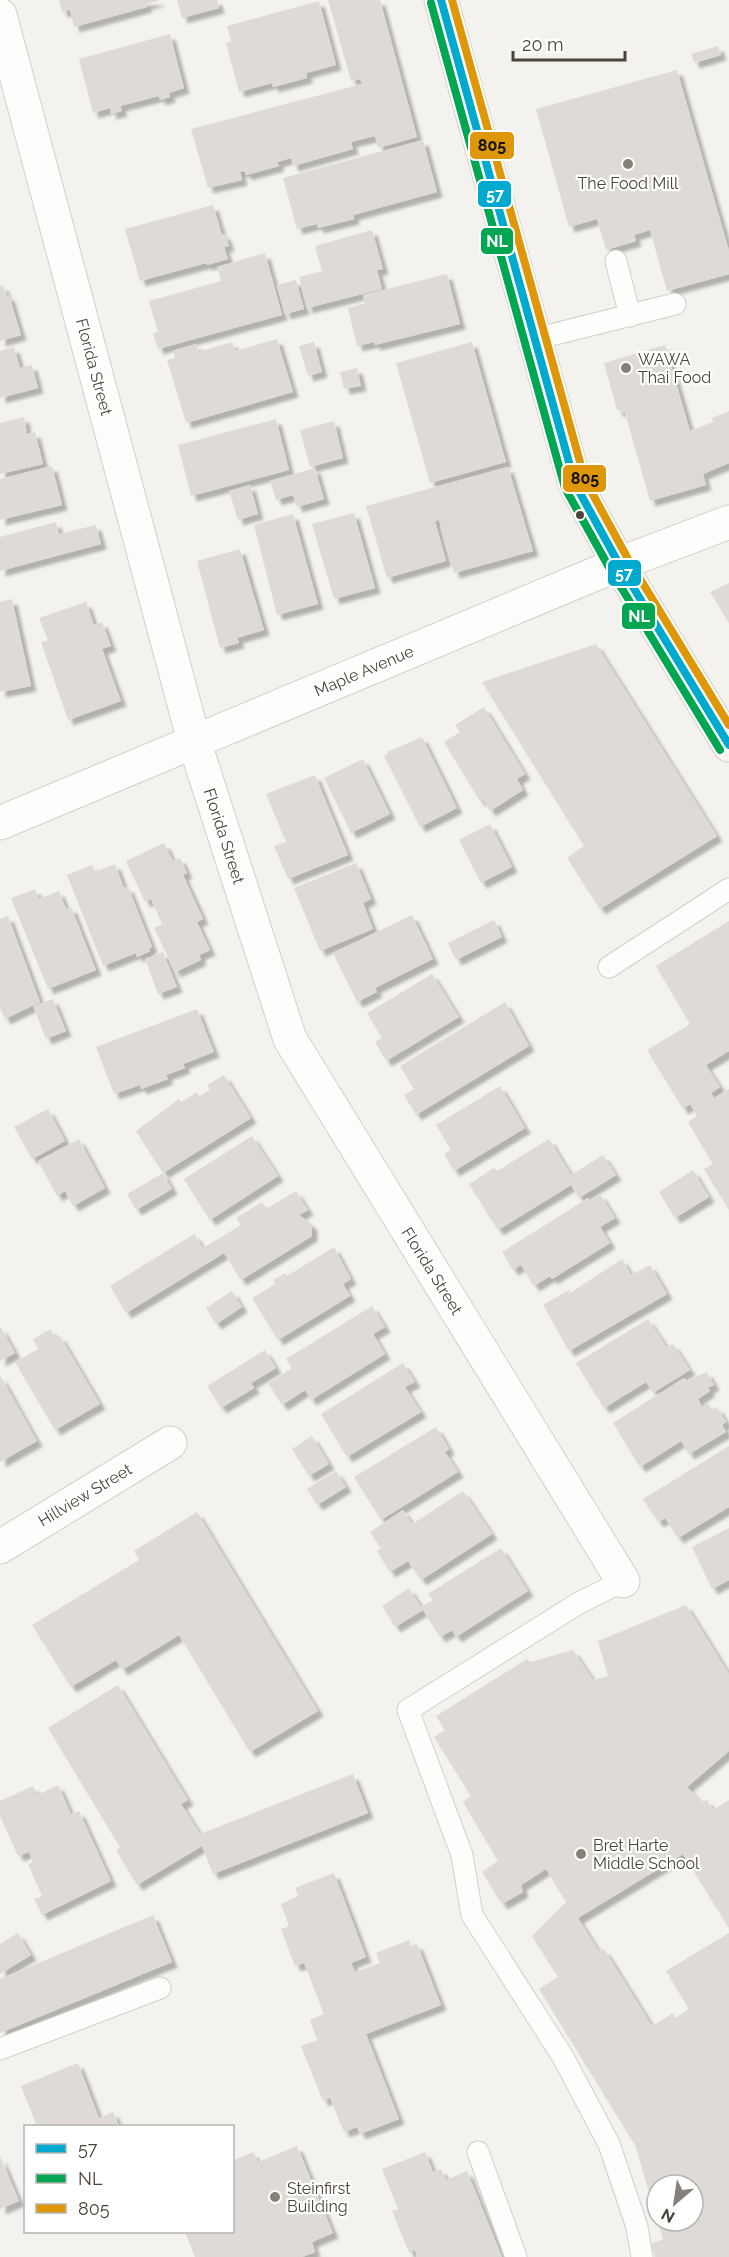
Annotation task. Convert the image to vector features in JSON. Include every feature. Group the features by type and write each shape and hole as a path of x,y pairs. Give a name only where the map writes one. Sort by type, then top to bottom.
{"main road":[{"path":"441,0 575,484 619,564 729,745"}],"street":[{"name":"Florida Street","path":"0,15 194,741 290,1039 623,1581"},
{"name":"Maple Avenue","path":"0,823 619,564 729,522"},
{"name":"Hillview Street","path":"0,1547 170,1443"}],"lane":[{"path":"616,261 630,316"},
{"path":"534,339 675,304"},
{"path":"609,967 729,889"},
{"path":"623,1581 579,1603 408,1710 462,1855 472,1915 563,2057 609,2144 637,2227 642,2257"},
{"path":"0,2049 160,1988"},
{"path":"478,2152 516,2257"}],"building":[{"path":"59,0 159,1 146,4 147,7 74,27 70,10 62,12"},
{"path":"177,0 217,0 219,8 182,18"},
{"path":"328,0 380,0 417,137 378,148 375,136 351,142 353,149 293,166 291,158 277,162 279,166 246,175 245,171 240,172 242,180 208,188 191,129 362,84 360,79 351,81"},
{"path":"319,1 336,65 306,73 307,78 273,87 272,83 239,92 226,43 231,41 227,26"},
{"path":"170,34 184,88 169,93 170,97 160,100 159,96 120,106 122,111 111,114 110,108 93,113 79,59"},
{"path":"718,46 721,55 694,63 691,54"},
{"name":"The Food Mill","path":"677,70 729,251 729,274 667,291 650,230 634,235 636,241 606,250 597,219 569,227 536,109"},
{"path":"423,140 437,192 353,215 354,219 318,228 317,224 297,229 283,178"},
{"path":"213,205 222,235 225,234 229,246 224,247 228,259 140,281 125,229"},
{"path":"372,230 383,269 377,270 382,289 307,308 299,277 322,271 315,246"},
{"path":"265,253 282,315 158,349 153,333 158,332 149,301 221,281 217,267"},
{"path":"447,274 460,324 375,345 374,342 357,346 348,308 365,303 363,295"},
{"path":"296,280 304,309 285,314 277,285"},
{"path":"3,285 6,296 9,295 21,335 0,341 0,286"},
{"path":"277,339 293,392 186,423 167,360 175,358 173,351 196,344 198,352 232,342 235,351"},
{"path":"314,342 322,372 308,376 299,346"},
{"path":"472,342 506,462 430,483 396,363"},
{"path":"665,345 690,431 713,422 712,418 729,411 729,463 703,474 706,485 650,501 625,413 617,410 604,363"},
{"path":"14,347 20,368 32,365 38,388 0,398 0,351"},
{"path":"357,368 361,386 344,389 340,372"},
{"path":"24,417 27,434 35,432 43,464 0,474 0,423"},
{"path":"276,419 289,470 191,496 178,445"},
{"path":"334,421 343,458 310,467 300,430"},
{"path":"52,466 62,505 0,520 0,479"},
{"path":"508,467 533,551 454,573 439,520 435,521 446,561 387,578 366,506"},
{"path":"315,468 324,499 297,507 293,495 276,500 270,481"},
{"path":"250,485 258,514 238,520 229,491"},
{"path":"354,513 375,588 334,599 312,524"},
{"path":"293,514 318,604 277,615 254,525"},
{"path":"56,522 59,534 96,525 101,544 0,571 0,537"},
{"path":"240,549 264,630 237,638 239,643 220,648 197,561"},
{"path":"729,583 729,623 710,592"},
{"path":"12,599 31,686 0,692 0,602"},
{"path":"86,602 94,625 102,622 111,646 102,649 121,701 68,720 41,642 48,640 39,618"},
{"path":"596,644 717,836 600,909 567,858 584,846 482,682"},
{"path":"484,707 525,774 517,779 523,790 490,811 483,799 480,801 444,742 460,732 455,725"},
{"path":"422,737 457,808 420,827 384,756 388,754 387,752"},
{"path":"363,759 390,814 351,833 324,778"},
{"path":"315,775 348,855 288,879 274,846 286,842 266,794"},
{"path":"490,824 512,867 481,883 459,840"},
{"path":"164,843 173,861 180,858 187,873 183,875 203,919 197,922 210,950 199,955 201,960 175,972 154,928 162,924 151,899 145,902 126,861"},
{"path":"356,863 371,899 363,903 373,929 320,951 294,888"},
{"path":"115,864 124,888 128,887 152,947 149,948 150,951 137,957 136,953 103,966 67,875 92,865 95,872"},
{"path":"35,889 39,899 59,891 66,909 71,907 96,970 48,989 11,898"},
{"path":"412,915 433,959 375,988 377,992 357,1002 333,953"},
{"path":"8,916 40,1002 5,1019 0,1008 0,919"},
{"path":"494,920 502,937 456,960 448,943"},
{"path":"729,921 729,1051 706,1065 720,1087 711,1093 714,1098 729,1089 729,1210 704,1169 713,1164 688,1122 697,1116 690,1104 683,1109 647,1050 690,1024 656,966"},
{"path":"163,952 177,987 158,994 145,959"},
{"path":"432,974 459,1017 386,1061 375,1042 382,1038 367,1013"},
{"path":"53,999 66,1031 46,1039 33,1006"},
{"path":"505,1002 529,1046 416,1115 404,1095 414,1089 400,1066"},
{"path":"197,1009 214,1052 183,1064 185,1068 166,1075 168,1079 141,1089 140,1085 114,1094 96,1047"},
{"path":"224,1075 251,1118 163,1173 136,1131 179,1099 181,1102 197,1092 199,1096 210,1090 207,1085"},
{"path":"500,1086 525,1128 454,1171 444,1154 451,1150 436,1125"},
{"path":"48,1109 65,1141 32,1159 14,1127"},
{"path":"252,1136 278,1176 210,1220 184,1179"},
{"path":"79,1139 105,1188 73,1206 65,1191 57,1196 38,1161"},
{"path":"549,1139 571,1175 603,1155 616,1175 579,1198 571,1185 498,1230 469,1184 494,1168 497,1171"},
{"path":"693,1170 709,1197 675,1218 659,1192"},
{"path":"163,1173 172,1189 136,1210 127,1194"},
{"path":"296,1191 308,1210 299,1215 312,1225 312,1236 241,1280 224,1253 126,1313 110,1286 194,1234 203,1248 241,1225 236,1218 262,1202 266,1209"},
{"path":"600,1194 615,1218 600,1227 610,1243 552,1279 550,1276 534,1286 521,1265 513,1270 502,1252 588,1198 590,1201"},
{"path":"334,1247 351,1279 343,1284 350,1296 278,1340 252,1298 275,1284 273,1280 286,1273 287,1276"},
{"path":"622,1259 631,1275 650,1265 667,1294 569,1351 543,1305 569,1290 570,1293"},
{"path":"232,1291 242,1307 216,1324 206,1308"},
{"path":"372,1306 385,1327 373,1334 385,1354 311,1400 305,1390 282,1405 268,1383 292,1368 286,1359"},
{"path":"648,1319 667,1348 673,1344 690,1370 653,1393 646,1382 604,1408 576,1363"},
{"path":"0,1326 15,1353 0,1361"},
{"path":"50,1329 56,1338 60,1336 100,1404 55,1430 15,1362 38,1349 33,1339"},
{"path":"265,1350 276,1368 251,1383 254,1388 221,1408 207,1386"},
{"path":"403,1363 415,1382 405,1387 421,1412 347,1457 321,1414"},
{"path":"707,1372 714,1385 708,1388 710,1391 698,1399 702,1407 708,1403 712,1410 717,1407 726,1422 722,1425 726,1432 689,1454 681,1441 640,1467 613,1423 684,1378 686,1381"},
{"path":"0,1375 37,1441 0,1462"},
{"path":"436,1427 449,1449 445,1452 458,1472 381,1520 354,1477"},
{"path":"312,1436 329,1464 309,1476 292,1449"},
{"path":"729,1446 729,1507 678,1538 665,1518 658,1522 643,1499"},
{"path":"336,1471 346,1487 317,1505 307,1489"},
{"path":"463,1491 492,1534 421,1580 408,1561 390,1572 377,1551 381,1548 370,1532 403,1510 412,1524"},
{"path":"197,1512 318,1711 250,1752 179,1635 122,1670 116,1660 71,1687 32,1625 139,1560 134,1551"},
{"path":"729,1528 729,1580 712,1589 692,1547"},
{"path":"501,1548 528,1591 456,1637 452,1630 440,1637 423,1610 395,1627 382,1606 409,1588 421,1607 433,1600 428,1594"},
{"path":"686,1605 729,1674 729,1751 687,1787 702,1802 707,1800 713,1810 729,1800 729,1928 683,1854 578,1918 599,1952 604,1949 652,2026 673,2013 675,2018 689,2009 666,1971 729,1933 729,2257 655,2257 651,2244 663,2239 661,2233 705,2233 705,2173 645,2173 645,2179 635,2145 539,1989 558,1977 532,1936 566,1902 546,1869 521,1885 523,1892 502,1904 482,1872 498,1861 463,1802 471,1796 434,1737 445,1730 436,1716 527,1659 530,1662 573,1650 593,1680 608,1676 598,1641"},
{"path":"118,1685 188,1800 181,1804 200,1834 353,1774 368,1813 213,1874 202,1846 137,1885 116,1850 120,1847 48,1728"},
{"path":"58,1785 71,1814 79,1811 111,1881 42,1915 34,1899 42,1896 28,1864 33,1862 29,1852 18,1856 0,1816 0,1801 33,1786 37,1795"},
{"path":"334,1873 366,1957 351,1963 355,1972 380,1963 376,1953 409,1940 411,1946 417,1944 441,2005 366,2034 399,2119 360,2134 357,2127 344,2132 330,2098 323,2101 301,2046 317,2040 310,2020 324,2014 304,1963 295,1966 281,1929 289,1926 281,1904 298,1896 295,1888"},
{"path":"153,1915 172,1962 0,2033 0,1979"},
{"path":"18,1933 31,1955 0,1974 0,1944"},
{"path":"78,2063 99,2118 113,2112 119,2125 37,2125 21,2086"},
{"name":"Steinfirst Building","path":"297,2146 333,2233 312,2242 315,2252 302,2257 195,2257 185,2233 234,2233 234,2160 253,2152 258,2162"},
{"path":"425,2152 433,2172 441,2169 446,2180 467,2171 502,2257 417,2257 415,2250 409,2253 392,2211 398,2209 382,2169"},
{"path":"0,2156 19,2201 0,2209"}],"transit line":[{"name":"57","path":"441,0 575,484 619,564 729,745"},
{"name":"805","path":"452,0 585,480 628,559 729,725"},
{"name":"NL","path":"431,3 565,488 610,569 720,750"}],"place":[{"name":"The Food Mill","path":"628,164"},
{"name":"WAWA Thai Food","path":"626,368"},
{"name":"Bret Harte Middle School","path":"581,1854"},
{"name":"Steinfirst Building","path":"275,2197"}]}
